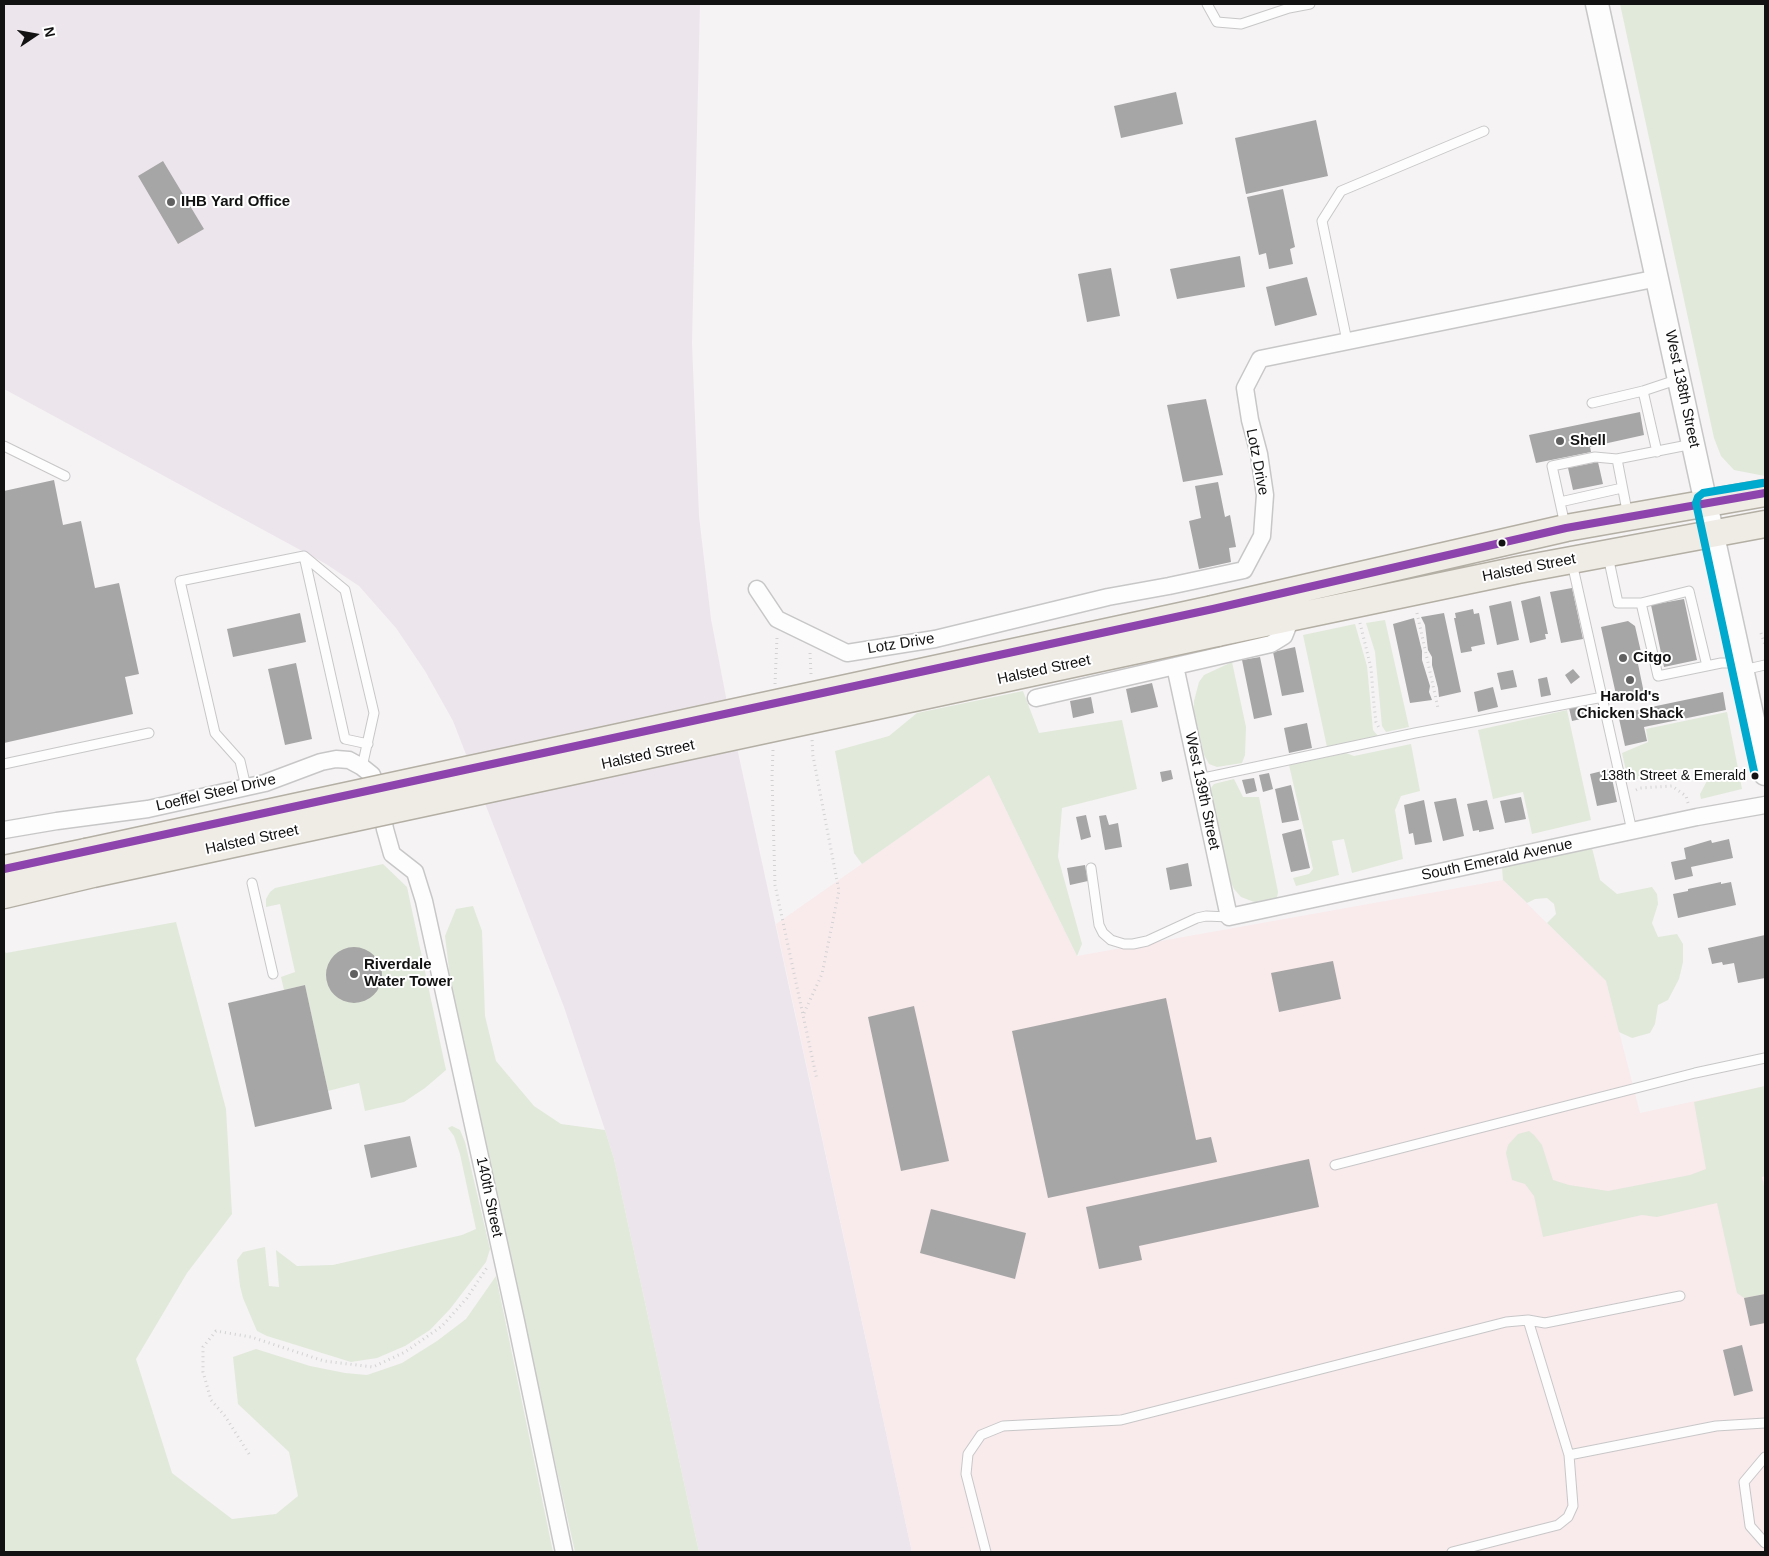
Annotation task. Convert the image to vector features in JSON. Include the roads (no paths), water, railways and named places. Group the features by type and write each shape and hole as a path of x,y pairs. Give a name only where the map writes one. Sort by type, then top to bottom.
{"main road":[{"name":"Halsted Street","path":"4,894 90,863 1215,621 1566,528 1765,493"},
{"name":"Halsted Street","path":"1215,621 1292,616 1571,560 1765,524"},
{"name":"Halsted Street","path":"4,869 90,863"}],"street":[{"name":"West 138th Street","path":"1597,4 1765,774"},
{"name":"Lotz Drive","path":"757,589 778,619 847,653 935,639 1108,597 1244,570 1262,536 1266,495 1245,388 1260,359 1658,278"},
{"name":"Halsted Street","path":"1036,698 1270,644 1284,636 1292,616"},
{"name":"West 139th Street","path":"1175,666 1230,917"},
{"name":"Loeffel Steel Drive","path":"4,830 148,809 265,783 321,762 349,760 362,766"},
{"name":"140th Street","path":"362,766 372,775 378,790 392,854 414,872 424,901 500,1246 564,1552"},
{"name":"South Emerald Avenue","path":"1230,917 1691,818 1765,804"}],"lane":[{"path":"1207,4 1217,22 1241,24 1289,8 1310,4"},
{"path":"1347,341 1322,221 1341,191 1484,131"},
{"path":"1592,403 1643,391 1680,379"},
{"path":"1643,391 1657,452"},
{"path":"1566,528 1552,466 1595,456 1617,459 1694,444"},
{"path":"4,446 65,476"},
{"path":"1617,459 1628,516"},
{"path":"1560,502 1622,488"},
{"path":"1608,553 1618,603 1640,603 1688,591 1707,666"},
{"path":"304,556 345,738 368,744"},
{"path":"304,556 346,590 374,713 362,766"},
{"path":"246,787 240,761 215,733 180,581 304,556"},
{"path":"1571,560 1632,831"},
{"path":"1640,603 1658,676 1721,663 1742,666 1765,665"},
{"path":"1200,778 1386,739 1603,697"},
{"path":"4,764 149,733"},
{"path":"1090,868 1099,926 1102,933 1111,940 1124,944 1133,944 1147,941 1198,918 1206,916 1230,917"},
{"path":"252,883 273,974"},
{"path":"1335,1165 1695,1073 1765,1058"},
{"path":"986,1552 966,1474 968,1454 981,1435 1003,1426 1121,1420 1506,1322 1528,1320 1545,1323 1680,1296"},
{"path":"1452,1552 1558,1525 1568,1516 1572,1506 1569,1455 1528,1320"},
{"path":"1569,1455 1716,1426 1765,1423"},
{"path":"1765,1457 1744,1482 1750,1526 1765,1543"}],"place":[{"name":"IHB Yard Office","path":"171,202"},
{"name":"Shell","path":"1560,441"},
{"name":"Citgo","path":"1623,658"},
{"name":"Harold's Chicken Shack","path":"1630,680"},
{"name":"138th Street & Emerald","path":"1755,776"},
{"name":"Riverdale Water Tower","path":"354,974"}]}
